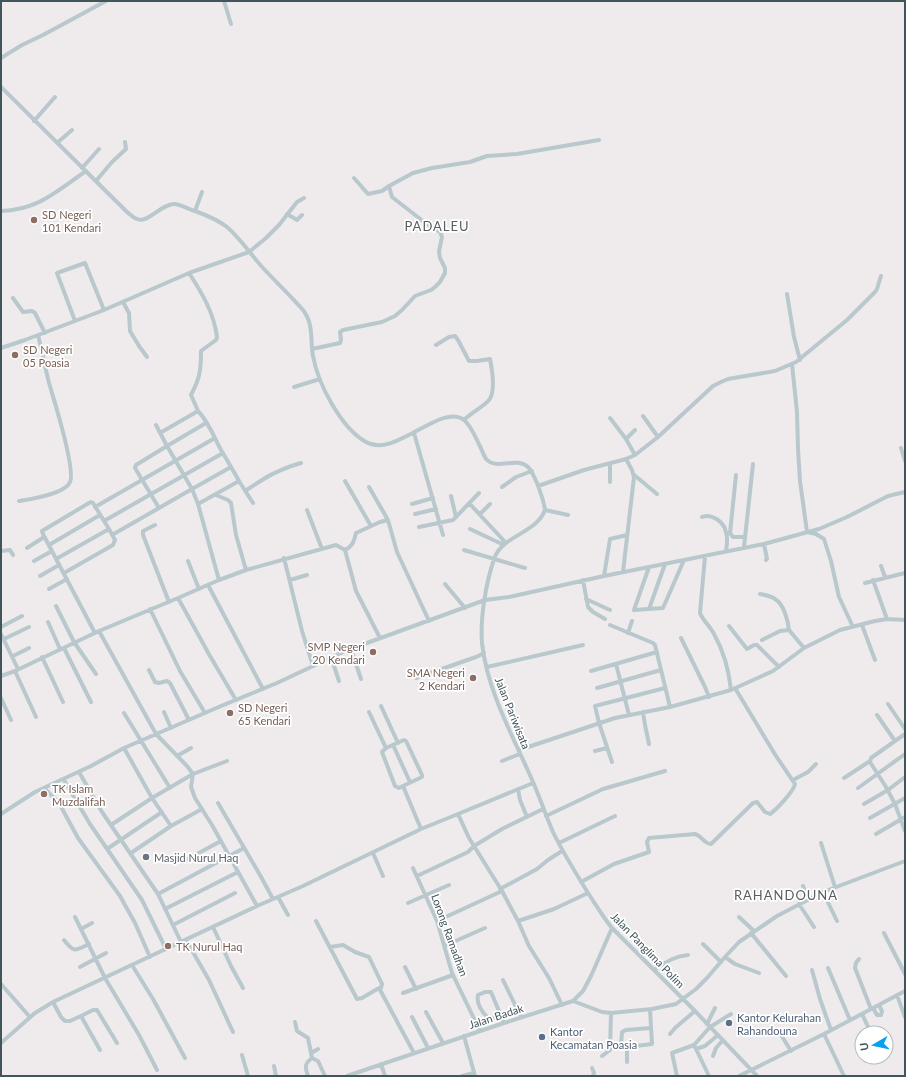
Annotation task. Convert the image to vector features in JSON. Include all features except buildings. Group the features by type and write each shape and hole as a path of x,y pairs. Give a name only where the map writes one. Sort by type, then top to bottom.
{"street":[{"path":"1,58 22,44 43,35 106,1"},
{"path":"224,1 231,24"},
{"path":"1,87 127,212 136,219 144,219 160,209 171,204 177,204 204,214 223,225 235,235 304,312 310,324 312,356 329,400 345,424 366,442 373,445 398,440 414,433 440,418 454,416 464,420 469,426 489,462 495,464 520,463 532,471 545,510 542,517 530,529 505,544 498,550 494,558"},
{"path":"34,120 55,97"},
{"path":"57,143 72,130"},
{"path":"354,178 368,194 382,191 413,173 432,168 470,162 487,156 517,154 599,140"},
{"path":"96,181 112,162 126,149 125,142"},
{"path":"1,211 13,210 33,205 47,198 84,169 99,149"},
{"path":"312,349 340,343 340,332 343,330 382,322 395,316 415,296 431,290 443,277 445,270 439,251 442,237 440,232 428,225 392,196 389,186"},
{"path":"195,211 202,192"},
{"path":"1,348 104,310 189,273 249,252 266,238 297,202 304,198"},
{"path":"287,214 297,220 302,215"},
{"path":"249,260 254,258"},
{"path":"75,321 57,273 85,263 104,310"},
{"path":"189,273 201,291 214,318 217,337 216,340 201,351 201,368 198,381 191,395 198,411 253,503"},
{"path":"538,486 584,470 626,459 635,455 658,437 713,386 728,379 775,371 800,360 847,320 875,292 881,276"},
{"path":"787,294 794,337 800,360"},
{"path":"13,298 24,312 32,311 34,313 45,333"},
{"path":"123,302 129,314 130,331 147,357"},
{"path":"19,501 47,495 66,487 70,482 71,474 63,434 38,335"},
{"path":"436,345 449,337 455,336 469,361 490,359 492,372 492,395 489,400 464,420"},
{"path":"792,364 797,412 799,468 807,532"},
{"path":"294,387 320,379"},
{"path":"160,433 198,411"},
{"path":"643,416 658,437"},
{"path":"610,418 626,439 635,455"},
{"path":"159,508 135,468 136,465 206,423"},
{"path":"156,425 192,489 198,504 219,580"},
{"path":"626,439 635,430"},
{"path":"414,433 443,536"},
{"path":"95,507 215,438"},
{"path":"901,448 905,460"},
{"path":"104,521 183,474 223,453"},
{"path":"623,572 633,490 633,474 626,459"},
{"path":"245,491 272,474 301,463"},
{"path":"610,463 610,482"},
{"path":"744,548 753,464"},
{"path":"112,535 231,467"},
{"path":"502,487 516,477 532,471"},
{"path":"633,474 658,494"},
{"path":"736,475 730,533 732,537 745,537"},
{"path":"198,504 239,481"},
{"path":"346,481 371,526"},
{"path":"369,487 388,520 397,552 429,621"},
{"path":"1,814 35,792 64,780 142,740 263,689 351,649 485,600 534,592 583,580 764,544 819,528 847,517 888,496 905,492"},
{"path":"419,527 453,520 479,493"},
{"path":"216,495 228,500 231,503 236,535 246,570"},
{"path":"450,496 456,517"},
{"path":"412,504 433,498"},
{"path":"64,573 113,545 115,540 91,502 42,531 44,537 67,580 156,734 193,774"},
{"path":"469,503 505,544"},
{"path":"480,514 490,504"},
{"path":"415,514 436,509"},
{"path":"307,510 322,549"},
{"path":"545,510 568,515"},
{"path":"49,545 100,515"},
{"path":"702,517 711,516 724,527 727,539 726,551"},
{"path":"346,550 353,544 356,533 388,520"},
{"path":"154,525 143,531 169,602"},
{"path":"56,559 108,529"},
{"path":"470,529 505,544"},
{"path":"807,532 816,534 824,539 839,596 853,627"},
{"path":"604,576 610,539 627,535"},
{"path":"27,548 44,537"},
{"path":"764,544 766,560"},
{"path":"1,676 17,670 74,642 219,580 284,558 302,555 336,545 346,550 356,591 380,638"},
{"path":"1,551 10,550 13,555"},
{"path":"464,550 525,568"},
{"path":"34,561 52,551"},
{"path":"581,882 614,864 649,852 647,842 649,838 695,834 707,843 711,844 753,803 757,802 768,814 772,813 794,789 793,780 733,689 719,645 700,613 704,556"},
{"path":"284,558 302,631 313,666"},
{"name":"Jalan Pariwisata","path":"494,558 485,600 482,634 484,654 490,684 534,783"},
{"path":"649,567 634,610 663,608 684,560"},
{"path":"188,561 199,589"},
{"path":"648,609 665,564"},
{"path":"40,576 59,565"},
{"path":"881,566 885,577"},
{"path":"865,583 905,573"},
{"path":"290,580 307,575"},
{"path":"49,588 67,580"},
{"path":"583,580 586,599 590,610 605,619"},
{"path":"873,580 887,619"},
{"path":"445,584 465,608"},
{"path":"208,585 263,689"},
{"path":"760,594 772,598 778,602 788,622 789,630 804,648"},
{"path":"178,598 236,700"},
{"path":"586,599 610,610"},
{"path":"56,606 74,642 96,674"},
{"path":"150,609 180,671 205,713"},
{"path":"1,627 22,616"},
{"path":"502,761 520,752 599,723 629,715 670,707 733,689 779,668 804,648 840,630 887,619 905,620"},
{"path":"628,633 632,621"},
{"path":"48,622 91,702"},
{"path":"610,624 653,643 657,652 670,707"},
{"path":"862,625 875,660"},
{"path":"729,626 747,649 754,645 757,646 779,668"},
{"path":"4,639 29,627"},
{"path":"762,640 783,630 789,630"},
{"path":"1,634 12,656 36,717"},
{"path":"681,638 709,697"},
{"path":"487,667 583,645"},
{"path":"12,656 29,648"},
{"path":"351,649 361,679"},
{"path":"591,670 657,652"},
{"path":"416,678 484,654"},
{"path":"332,657 339,681"},
{"path":"42,658 63,702"},
{"path":"616,664 629,715"},
{"path":"149,670 155,682 159,683 167,681 170,683 189,720"},
{"path":"597,688 661,670"},
{"path":"612,762 594,706 665,688"},
{"path":"1,698 11,720"},
{"path":"888,704 905,729"},
{"path":"381,706 398,743"},
{"path":"164,712 171,728"},
{"path":"369,712 386,748"},
{"path":"643,712 644,725 649,744"},
{"path":"124,713 142,740 170,788"},
{"path":"877,715 895,741"},
{"path":"844,778 870,761 875,755 905,734"},
{"path":"404,740 406,741 422,775 399,788 395,786 382,754 383,750 393,745 404,740"},
{"path":"393,745 410,782"},
{"path":"124,748 152,798 171,826"},
{"path":"177,756 191,748"},
{"path":"595,751 607,748"},
{"path":"858,788 905,754"},
{"path":"111,825 152,798 193,774 227,761"},
{"path":"870,761 888,790 905,831"},
{"path":"793,780 808,772 816,764"},
{"path":"546,816 603,790 665,771"},
{"path":"79,772 111,825 158,894 181,942"},
{"path":"193,774 191,782 192,792 257,906"},
{"path":"864,804 888,790 905,777"},
{"path":"64,780 90,824 146,907 166,949"},
{"path":"1,1043 30,1017 53,1002 373,853 421,829 518,788 534,783"},
{"name":"Jalan Panglima Polim","path":"534,783 543,810 562,851 594,904 612,928 695,1011 757,1076"},
{"path":"403,786 421,829"},
{"path":"44,788 59,803 78,838 120,896 135,923 150,957"},
{"path":"518,788 521,804 527,817"},
{"path":"870,818 905,798"},
{"path":"218,803 273,899"},
{"path":"131,853 171,826 202,809"},
{"path":"417,876 468,852 474,846 543,810"},
{"path":"107,849 162,812"},
{"path":"458,814 474,846 518,921 529,946 562,1005"},
{"path":"559,843 615,816"},
{"path":"876,834 905,817"},
{"path":"182,862 221,841"},
{"path":"821,843 835,888"},
{"path":"158,894 244,848"},
{"path":"437,921 501,890 537,870 548,860 562,851"},
{"path":"373,853 383,876"},
{"path":"573,1001 611,1014 672,1005 696,989 739,942 753,932 799,904 823,892 905,861"},
{"name":"Lorong Ramadhan","path":"412,868 437,921 453,975 480,1031"},
{"path":"165,909 238,872"},
{"path":"408,903 449,885"},
{"path":"803,886 808,900"},
{"path":"823,892 837,921"},
{"path":"173,924 236,893"},
{"path":"518,921 554,909 588,893"},
{"path":"278,897 288,915"},
{"path":"799,904 814,928"},
{"path":"75,917 105,978 128,1016 157,1070"},
{"path":"739,917 753,932 786,976"},
{"path":"316,921 330,947 358,999 381,988 382,984 369,956 355,952 343,945 330,947"},
{"path":"81,929 92,923"},
{"path":"213,927 243,988"},
{"path":"444,946 485,928"},
{"name":"Jalan Badak","path":"347,1076 573,1001 583,991 612,928"},
{"path":"884,933 905,974"},
{"path":"64,940 73,950 89,944"},
{"path":"186,940 209,980 233,1032"},
{"path":"703,944 721,962"},
{"path":"80,967 106,953"},
{"path":"654,970 672,958 688,955"},
{"path":"725,956 734,964 759,973"},
{"path":"859,959 855,968 872,1008 877,1015 881,1015 882,1011 878,1005"},
{"path":"132,964 153,998 185,1058"},
{"path":"405,967 416,989"},
{"path":"828,968 850,1020"},
{"path":"812,970 820,1000 831,1030"},
{"path":"403,993 453,975"},
{"path":"503,980 521,1017"},
{"path":"1,984 30,1017"},
{"path":"379,988 414,1053"},
{"path":"739,1076 791,1051 905,991"},
{"path":"500,1015 491,1019 488,1018 481,1010 478,1002 478,995 485,992 491,992 493,994 504,1023"},
{"path":"897,995 905,1017"},
{"path":"53,1002 61,1017 65,1021 70,1021 93,1010 97,1010 117,1044"},
{"path":"695,1047 709,1026 715,1008"},
{"path":"650,1009 652,1044 622,1047 622,1032 626,1030 651,1028"},
{"path":"670,1034 679,1024 695,1011"},
{"path":"426,1012 443,1043"},
{"path":"602,1056 608,1053 611,1048 611,1014"},
{"path":"709,1026 730,1014"},
{"path":"862,1014 867,1025"},
{"path":"81,1016 100,1050"},
{"path":"412,1017 428,1048"},
{"path":"295,1022 297,1031 308,1038 312,1058"},
{"path":"778,1030 791,1051"},
{"path":"824,1034 844,1076"},
{"path":"677,1076 672,1053 705,1046 718,1035"},
{"path":"462,1076 474,1074 464,1036"},
{"path":"713,1056 716,1048 723,1040"},
{"path":"627,1047 627,1062"},
{"path":"695,1047 709,1076"},
{"path":"311,1053 318,1048"},
{"path":"242,1055 248,1076"},
{"path":"308,1076 305,1064 312,1058"},
{"path":"312,1058 318,1061 325,1076"},
{"path":"381,1064 386,1076"},
{"path":"274,1066 276,1076"},
{"path":"592,1068 594,1073 593,1076"}],"place":[{"name":"SD Negeri 101 Kendari","path":"34,220"},
{"name":"SD Negeri 05 Poasia","path":"15,355"},
{"name":"SMP Negeri 20 Kendari","path":"373,652"},
{"name":"SMA Negeri 2 Kendari","path":"473,678"},
{"name":"SD Negeri 65 Kendari","path":"230,713"},
{"name":"TK Islam Muzdalifah","path":"44,794"},
{"name":"Masjid Nurul Haq","path":"146,857"},
{"name":"TK Nurul Haq","path":"168,946"},
{"name":"Kantor Kelurahan Rahandouna","path":"729,1023"},
{"name":"Kantor Kecamatan Poasia","path":"542,1037"}],"district":[{"name":"PADALEU","path":"437,226"},
{"name":"RAHANDOUNA","path":"786,895"}]}
